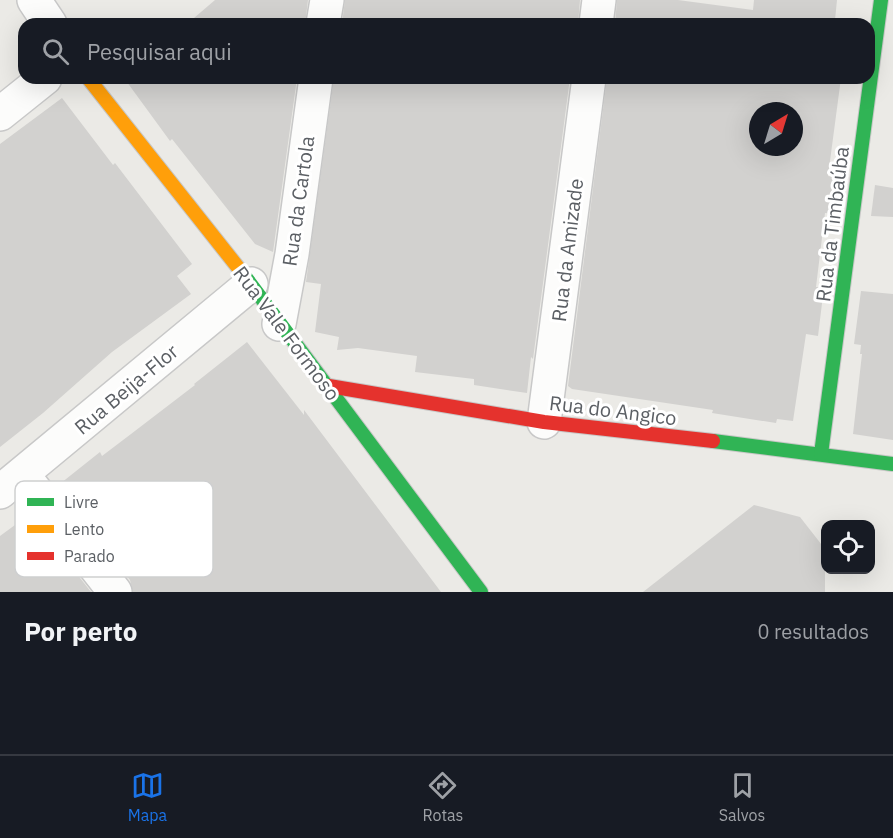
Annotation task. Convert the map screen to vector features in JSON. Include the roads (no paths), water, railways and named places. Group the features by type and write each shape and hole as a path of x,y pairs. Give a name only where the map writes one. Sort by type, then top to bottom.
{"street":[{"path":"324,18 327,0"},
{"path":"597,18 599,0"},
{"name":"Rua da Timbaúba","path":"875,45 881,0"},
{"path":"0,114 38,84"},
{"name":"Rua Vale Formoso","path":"93,84 329,386 481,592"},
{"name":"Rua da Cartola","path":"279,324 292,254 315,84"},
{"name":"Rua da Amizade","path":"544,422 588,84"},
{"name":"Rua da Timbaúba","path":"821,453 870,84"},
{"name":"Rua Beija-Flor","path":"12,483 251,284"},
{"name":"Rua do Angico","path":"329,386 544,422 821,453 893,464"},
{"path":"101,577 115,592"}]}
